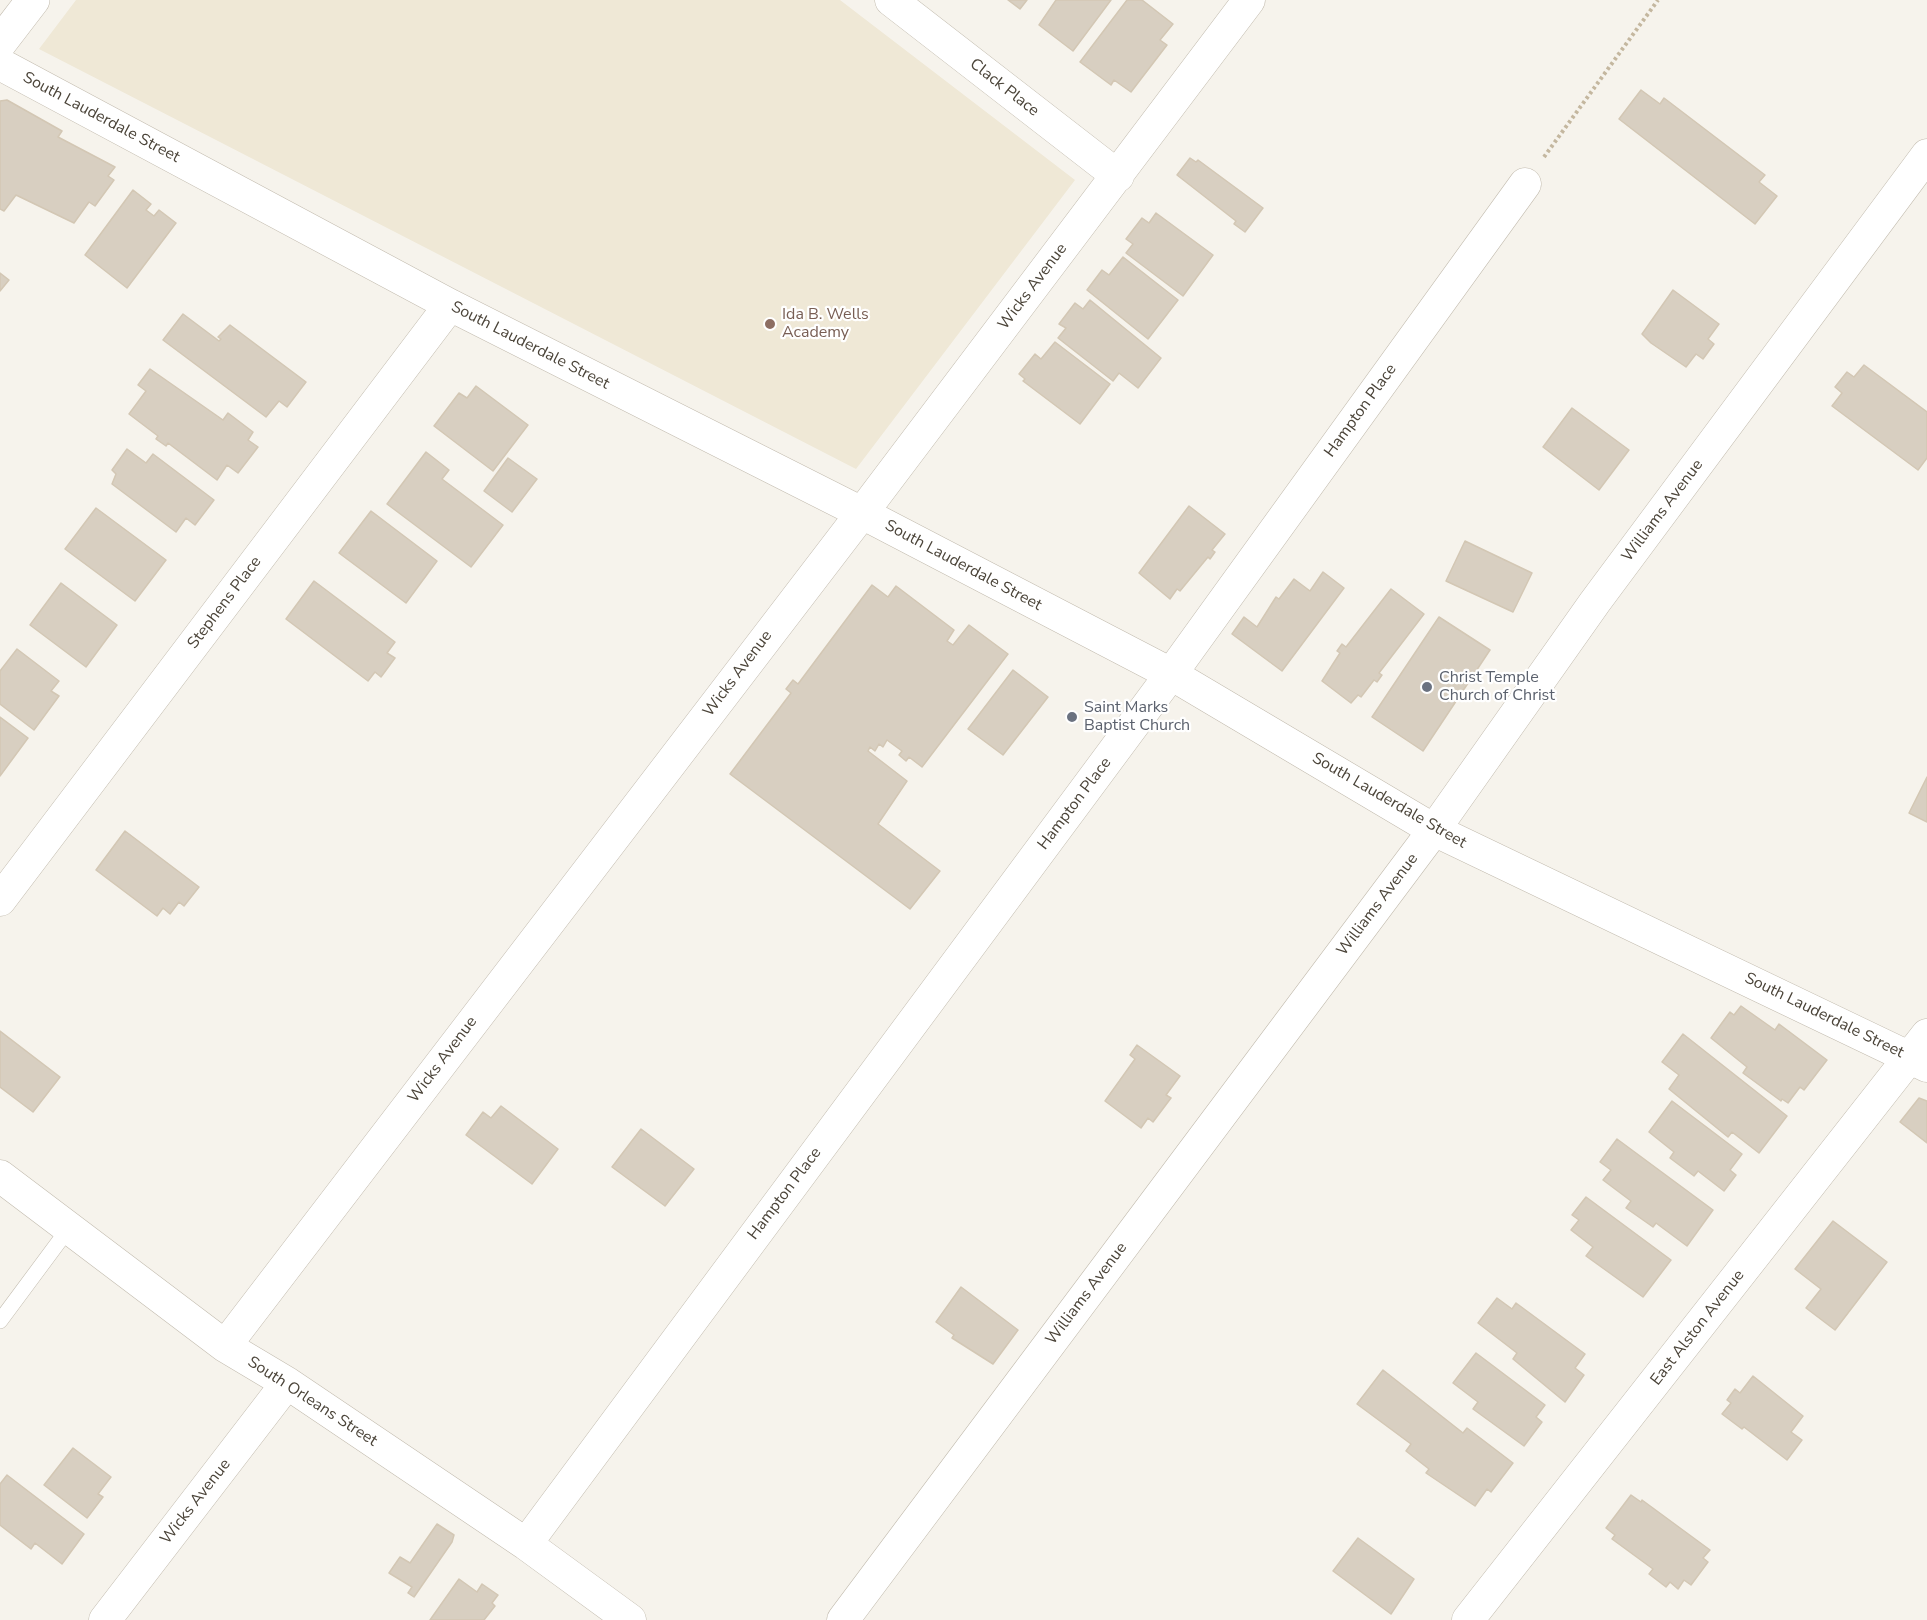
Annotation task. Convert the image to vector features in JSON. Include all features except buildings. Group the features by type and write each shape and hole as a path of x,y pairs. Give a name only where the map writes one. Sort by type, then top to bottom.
{"street":[{"path":"0,43 33,0"},
{"name":"Clack Place","path":"891,0 1118,176"},
{"name":"Wicks Avenue","path":"225,1346 862,513 1249,0"},
{"name":"South Lauderdale Street","path":"0,64 450,305 862,513 1171,674 1434,830 1921,1053"},
{"name":"Williams Avenue","path":"843,1620 1434,830 1595,602 1927,155"},
{"name":"Hampton Place","path":"526,1544 1171,674 1525,184"},
{"name":"Stephens Place","path":"0,900 450,305"},
{"name":"East Alston Avenue","path":"1468,1620 1921,1053"},
{"name":"South Orleans Street","path":"0,1176 225,1346 287,1383 526,1544 630,1620"},
{"name":"Wicks Avenue","path":"105,1620 287,1383"}],"lane":[{"path":"0,1321 69,1228"}],"path":[{"path":"1525,184 1658,0"}],"shaded area":[{"name":"Ida B. Wells Academy","path":"76,0 840,0 1075,180 856,469 39,49"}],"place":[{"name":"Ida B. Wells Academy","path":"770,324"},
{"name":"Christ Temple Church of Christ","path":"1427,687"},
{"name":"Saint Marks Baptist Church","path":"1072,717"}]}
